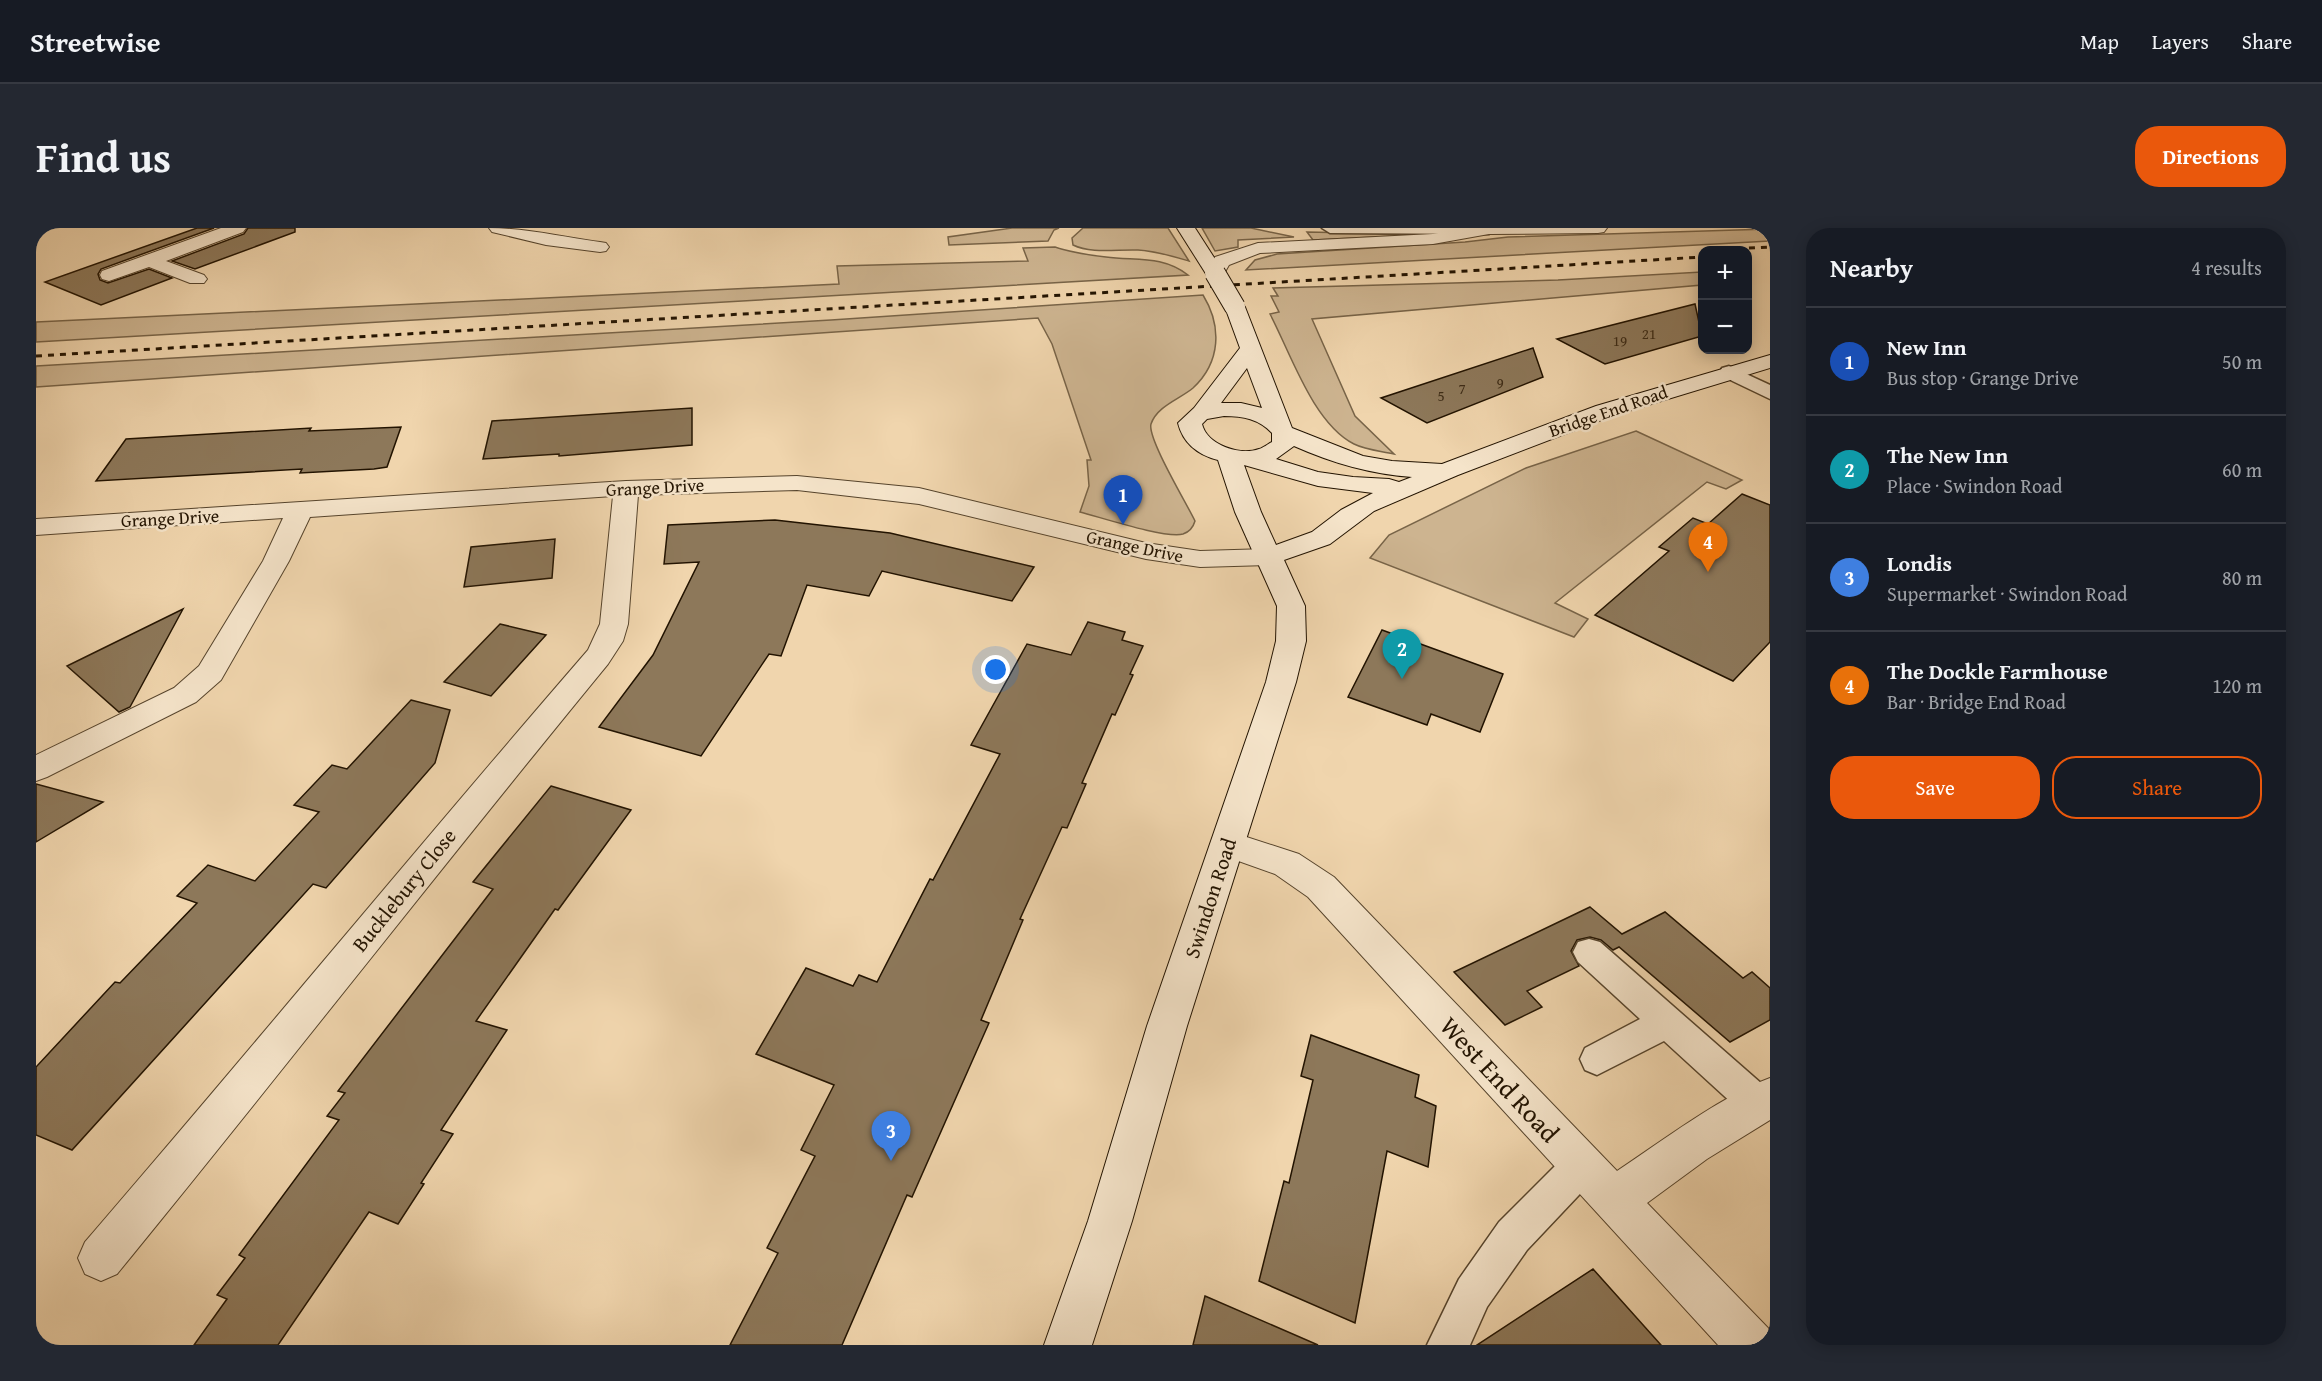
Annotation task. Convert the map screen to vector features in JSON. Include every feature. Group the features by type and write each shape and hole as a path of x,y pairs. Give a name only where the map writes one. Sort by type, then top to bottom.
{"street":[{"path":"109,275 237,228"},
{"path":"498,228 546,240 600,247"},
{"path":"1186,228 1235,307 1282,430 1284,442 1280,448 1269,454 1239,456"},
{"path":"1215,273 1222,261 1228,257 1258,248 1432,239 1489,229 1598,228"},
{"path":"149,261 197,279"},
{"path":"1201,414 1251,348"},
{"name":"Bridge End Road","path":"1268,557 1321,538 1358,510 1449,470 1604,411 1770,361"},
{"name":"Bridge End Road","path":"1412,485 1343,484 1288,472 1209,449 1192,436 1190,425 1194,418 1201,414 1219,409 1244,410 1268,418 1282,430 1332,455 1368,466 1392,469 1449,470"},
{"name":"Swindon Road","path":"1068,1345 1110,1221 1167,1026 1281,682 1291,640 1291,606 1248,512 1239,456"},
{"name":"Grange Drive","path":"36,527 626,488 741,483 839,486 919,496 1146,551 1200,559 1268,557"},
{"name":"Bucklebury Close","path":"101,1258 281,1043 454,827 598,657 608,641 614,624 626,488"},
{"path":"36,769 185,695 199,685 210,673 276,561 300,510"},
{"name":"West End Road","path":"1228,844 1287,864 1321,887 1751,1345"},
{"path":"1614,1200 1692,1145 1765,1101"}],"lane":[{"path":"1330,228 1489,229"},
{"path":"1729,372 1770,393"},
{"path":"1590,952 1667,1022 1765,1101"},
{"path":"1597,1059 1667,1022"},
{"path":"1448,1345 1473,1293 1514,1236 1582,1165"}],"shaded area":[{"path":"1012,228 1059,228 1054,230 1048,241 949,245 948,237"},
{"path":"1083,228 1168,228 1189,261 1151,251 1080,248 1073,245 1072,238"},
{"path":"1202,228 1251,228 1294,237 1238,240 1238,247 1215,251"},
{"path":"1770,229 1770,241 1246,270 1255,260 1277,254 1465,242 1508,237"},
{"path":"1307,232 1399,234 1313,240"},
{"path":"1055,247 1093,255 1159,262 1168,264 1188,275 36,342 36,322 839,284 837,266 1028,261 1023,248"},
{"path":"1698,272 1698,285 1312,319 1355,416 1394,454 1354,444 1339,434 1304,386 1270,314 1279,312 1271,296 1278,296 1273,288 1558,280"},
{"path":"1203,295 1216,331 1216,343 1209,367 1193,388 1158,412 1151,424 1155,443 1195,521 1187,532 1175,535 1148,531 1080,512 1089,486 1087,460 1091,460 1052,344 1038,318 36,387 36,366 831,320"},
{"path":"1636,431 1742,480 1726,489 1707,482 1555,603 1588,619 1574,637 1370,558 1389,535 1526,468"}],"building":[{"path":"197,228 214,228 101,269 98,274 100,280 108,283 149,269 172,278 101,305 45,282"},
{"path":"248,228 295,228 295,232 195,269 172,261 244,234"},
{"path":"1695,304 1698,318 1698,337 1605,364 1557,339"},
{"path":"1533,348 1543,377 1427,423 1381,398"},
{"path":"692,408 692,445 559,456 559,454 483,459 492,421"},
{"path":"401,427 387,467 300,473 302,469 96,481 126,439 311,428 309,431"},
{"path":"1742,494 1770,505 1770,642 1733,681 1595,615 1669,551 1659,547 1693,518 1708,524"},
{"path":"775,520 890,533 1034,567 1012,601 882,571 869,596 807,585 781,656 769,654 701,756 599,727 653,655 699,562 664,564 668,525"},
{"path":"555,539 552,578 464,587 471,547"},
{"path":"183,609 130,707 119,712 67,666"},
{"path":"1088,622 1125,632 1122,640 1143,646 1130,674 1133,675 1115,715 1112,714 1082,783 1086,784 1067,828 1062,827 1020,919 1023,920 981,1020 989,1023 912,1197 907,1195 842,1345 730,1345 778,1253 767,1248 815,1156 801,1150 834,1085 756,1054 806,968 853,986 859,975 877,982 930,879 933,880 1000,754 971,745 1027,644 1071,655"},
{"path":"500,624 546,635 491,696 444,682"},
{"path":"1382,630 1503,674 1480,732 1431,714 1427,725 1348,697"},
{"path":"411,700 450,710 435,763 326,888 313,884 72,1150 36,1135 36,1067 115,982 120,983 197,903 177,896 208,865 255,881 319,812 294,805 332,765 347,769"},
{"path":"36,784 103,802 36,842"},
{"path":"551,786 631,810 558,910 555,909 476,1021 507,1030 441,1130 453,1134 421,1183 424,1184 398,1224 369,1212 278,1345 194,1345 227,1299 217,1295 245,1258 239,1255 339,1120 327,1116 345,1093 338,1091 493,889 473,882"},
{"path":"1590,907 1622,934 1665,912 1743,978 1752,972 1770,988 1770,1020 1730,1042 1619,947 1613,950 1601,940 1590,937 1577,940 1571,951 1579,966 1527,991 1542,1007 1505,1025 1454,972"},
{"path":"1311,1035 1419,1075 1415,1097 1436,1106 1428,1167 1387,1151 1355,1323 1259,1281 1284,1181 1289,1183 1313,1080 1301,1076"},
{"path":"1593,1269 1661,1345 1477,1345"},
{"path":"1205,1296 1318,1345 1193,1345"}],"railway":[{"path":"1752,248 1770,247"},
{"path":"36,356 1698,257"}],"place":[{"name":"New Inn","path":"1123,525"},
{"name":"The Dockle Farmhouse","path":"1708,572"},
{"name":"The New Inn","path":"1402,679"},
{"name":"Londis","path":"891,1161"}]}
